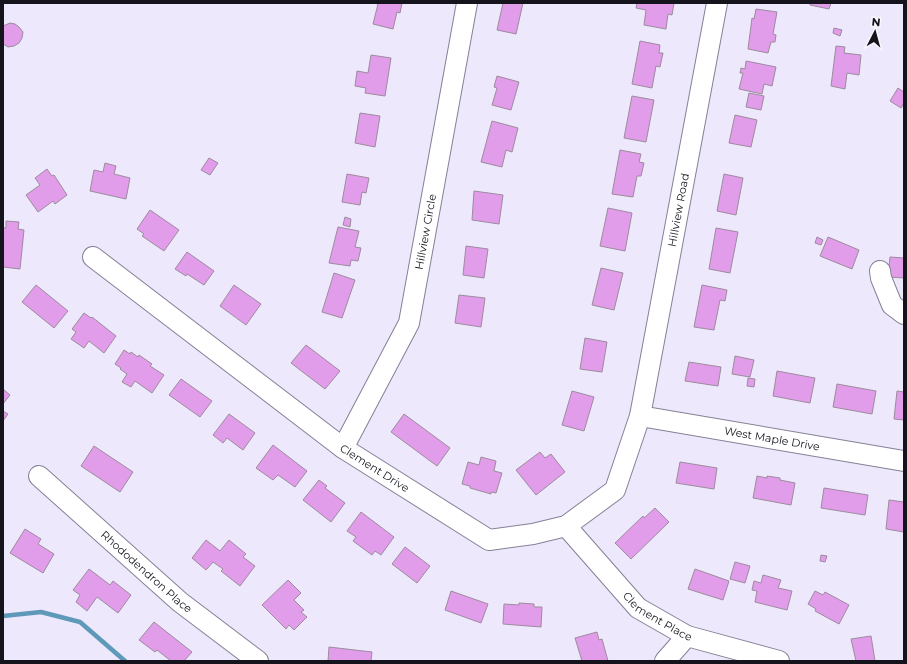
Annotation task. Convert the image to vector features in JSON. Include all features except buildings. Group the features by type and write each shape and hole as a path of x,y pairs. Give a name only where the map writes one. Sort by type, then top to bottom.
{"street":[{"name":"Hillview Circle","path":"343,448 409,323 467,3"},
{"name":"Hillview Road","path":"640,416 717,3"},
{"name":"Clement Drive","path":"93,257 343,448 489,540 534,534 566,526 615,490 640,416"},
{"path":"880,270 881,278 892,305 904,314"},
{"name":"West Maple Drive","path":"640,416 904,461"},
{"name":"Rhododendron Place","path":"39,476 180,602 258,661"},
{"name":"Clement Place","path":"566,526 638,608 687,636 778,661"},
{"path":"665,661 687,636"}],"waterway":[{"path":"3,616 41,612 80,622 125,661"}]}
